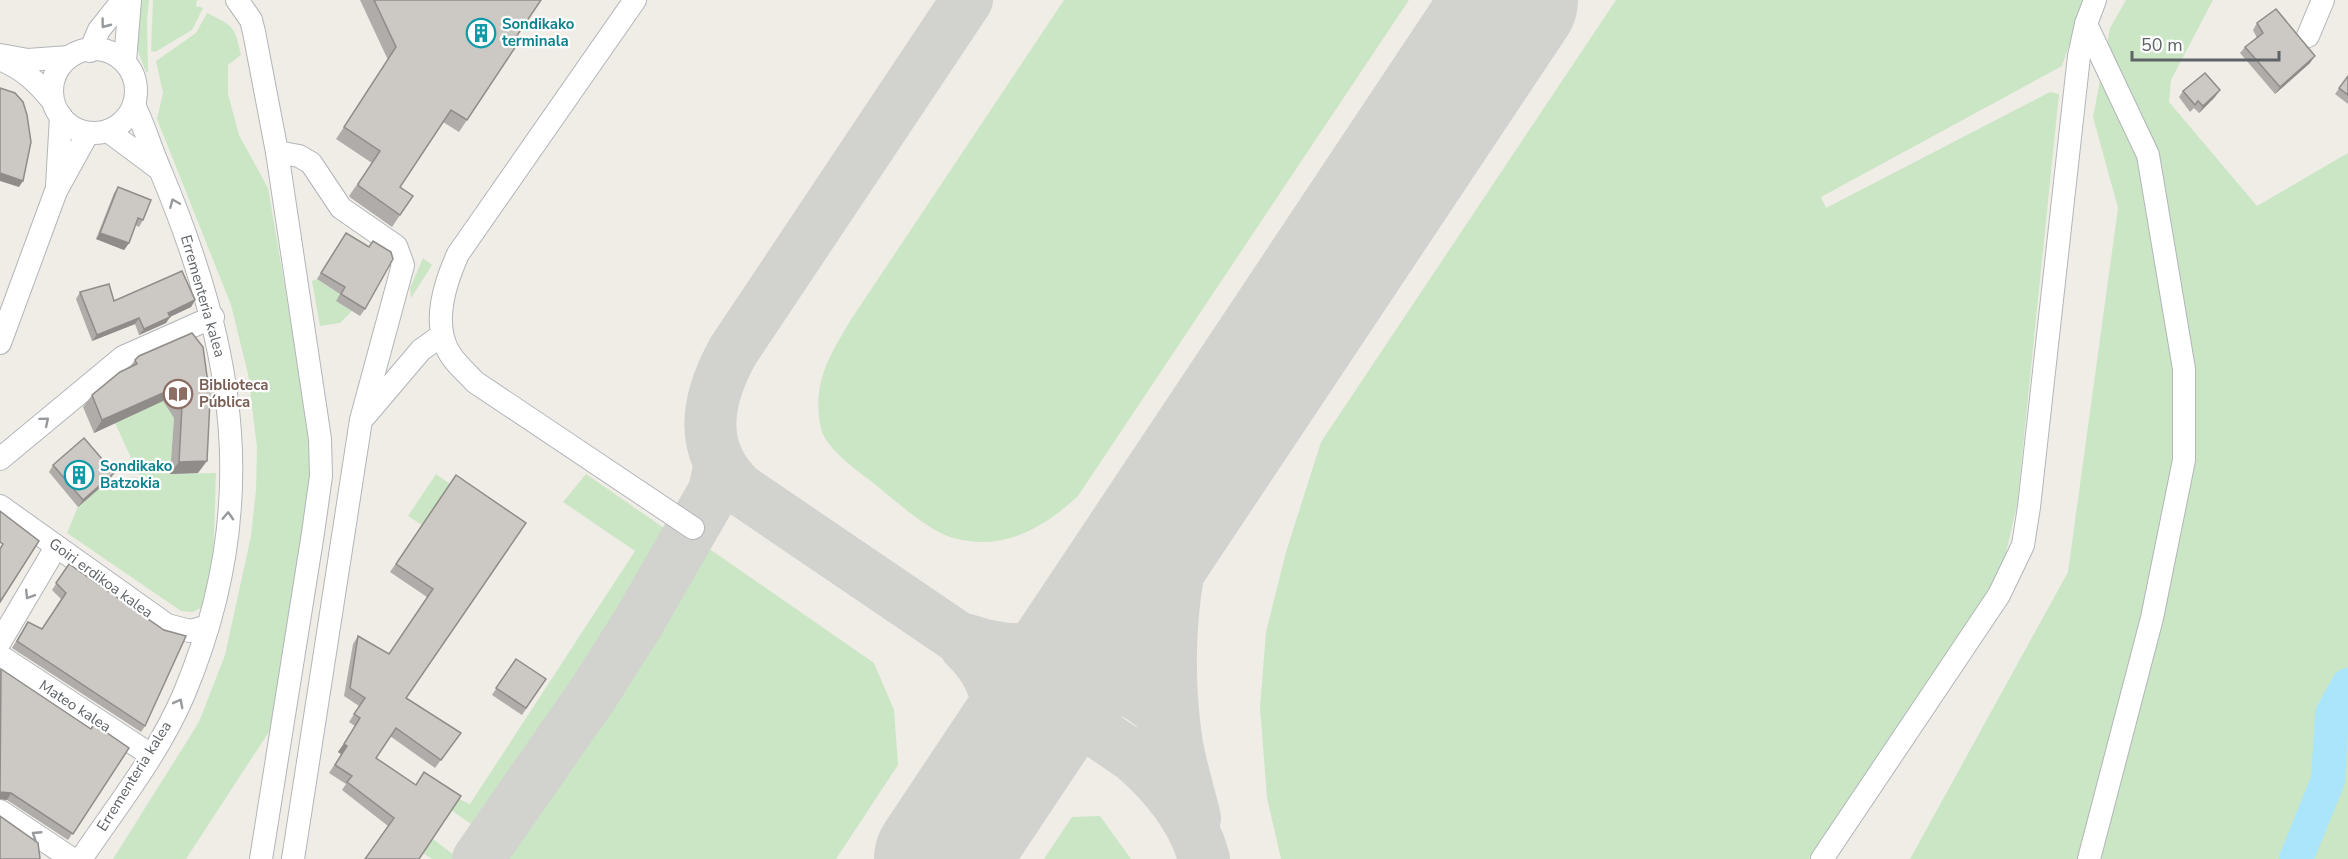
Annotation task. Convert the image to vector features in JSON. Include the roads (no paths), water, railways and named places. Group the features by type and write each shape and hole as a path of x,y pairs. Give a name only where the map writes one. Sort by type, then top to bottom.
{"street":[{"path":"56,191 54,77 80,54 123,0"},
{"path":"0,343 56,191 98,132 127,117 134,105 134,83 125,61 130,0"},
{"path":"237,0 251,20 277,152 320,439 321,476 261,859"},
{"path":"635,0 458,254 445,283 442,335 450,354 475,382 693,528"},
{"path":"1822,859 1999,595 2023,545 2079,56 2086,24 2095,0"},
{"path":"2308,36 2323,0"},
{"path":"2086,24 2148,155 2184,369 2184,460 2152,618 2089,859"},
{"path":"0,55 28,60 80,54 115,54 125,61"},
{"path":"0,59 19,68 38,83 56,107 78,130 98,132 159,169"},
{"name":"Errementeria kalea","path":"81,859 151,755 183,695 218,593 225,549 231,474 229,403 213,317 194,255 159,169 154,150 134,105"},
{"path":"277,152 299,156 311,163 341,208 396,246 403,265 361,420 293,859"},
{"path":"0,459 123,357 213,317"},
{"path":"361,420 421,350 442,335"},
{"name":"Goiri erdikoa kalea","path":"0,506 58,557 167,625 190,631 207,626"},
{"path":"0,642 58,557"},
{"name":"Mateo kalea","path":"0,657 151,755"},
{"path":"0,812 72,859"}],"waterway":[{"path":"2296,859 2328,780 2332,714 2348,685"}],"place":[{"name":"Sondikako terminala","path":"481,33"},
{"name":"Biblioteca Pública","path":"178,394"},
{"name":"Sondikako Batzokia","path":"79,475"}]}
